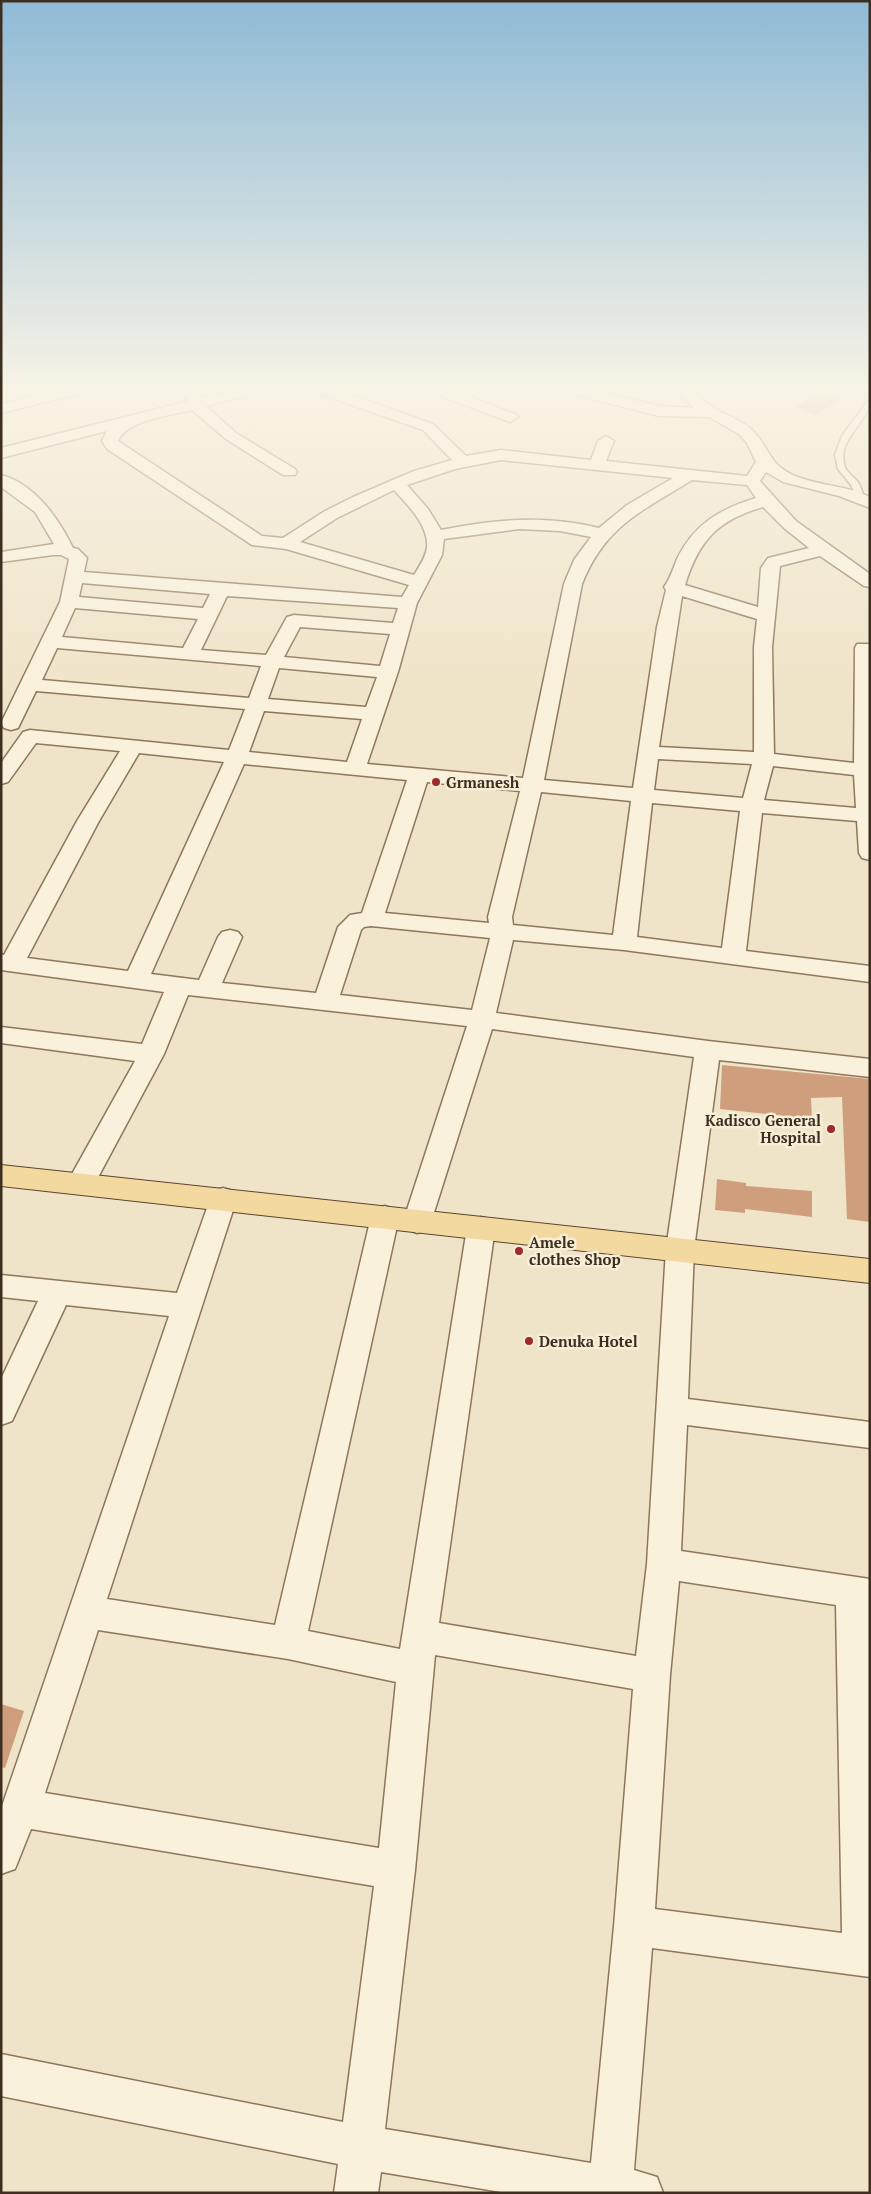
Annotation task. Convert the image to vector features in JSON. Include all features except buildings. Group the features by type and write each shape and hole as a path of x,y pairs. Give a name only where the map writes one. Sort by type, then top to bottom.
{"main road":[{"path":"1,1175 223,1198 417,1222 870,1271"}],"street":[{"path":"17,490 40,505 53,522 65,550"},
{"path":"181,490 258,541 287,544 419,582"},
{"path":"287,544 317,521 383,490"},
{"path":"355,768 388,672 408,603 436,547 435,536 411,497 404,490"},
{"path":"417,1222 482,1019 503,932 500,917 532,785 573,584 583,560 602,534 633,510 664,490"},
{"path":"758,490 764,501 823,550 870,582"},
{"path":"837,490 865,500"},
{"path":"624,943 647,752 673,587 695,542 707,528 720,517 737,509 764,501"},
{"path":"435,536 510,524 538,523 573,526 602,534"},
{"path":"1,557 38,550 65,550 74,552 78,558 69,602 52,642 31,685 6,723 26,729 30,736"},
{"path":"733,957 752,804 764,759 763,648 770,568 774,562 823,550"},
{"path":"75,578 408,603"},
{"path":"673,587 767,616"},
{"path":"189,654 221,590"},
{"path":"136,980 238,756 272,662 294,621 303,596"},
{"path":"69,602 209,614"},
{"path":"294,621 400,630"},
{"path":"52,642 388,672"},
{"path":"864,648 864,770 869,816 870,853"},
{"path":"31,685 256,706 372,714"},
{"path":"30,736 419,775 869,816"},
{"path":"1,778 30,736"},
{"path":"134,745 7,962 179,986 482,1019 708,1050 870,1068"},
{"path":"647,752 764,759 864,770"},
{"path":"371,919 419,775"},
{"path":"325,1003 350,927 358,920 371,919 624,943 870,974"},
{"path":"208,988 230,936"},
{"path":"81,1183 151,1054 179,986"},
{"path":"1,1035 151,1054"},
{"path":"1,2075 362,2147 626,2190 634,1926 652,1675 664,1564 680,1249 708,1050"},
{"path":"223,1198 86,1612 8,1835 396,1870"},
{"path":"288,1642 385,1217"},
{"path":"356,2193 396,1870 418,1653 481,1228"},
{"path":"1,1286 187,1306"},
{"path":"2,1410 57,1293"},
{"path":"672,1410 870,1435"},
{"path":"634,1926 866,1956 861,1593 664,1564"},
{"path":"86,1612 288,1642 652,1675"}],"place":[{"name":"Grmanesh","path":"436,782"},
{"name":"Kadisco General Hospital","path":"831,1129"},
{"name":"Amele clothes Shop","path":"519,1251"},
{"name":"Denuka Hotel","path":"529,1341"}]}
